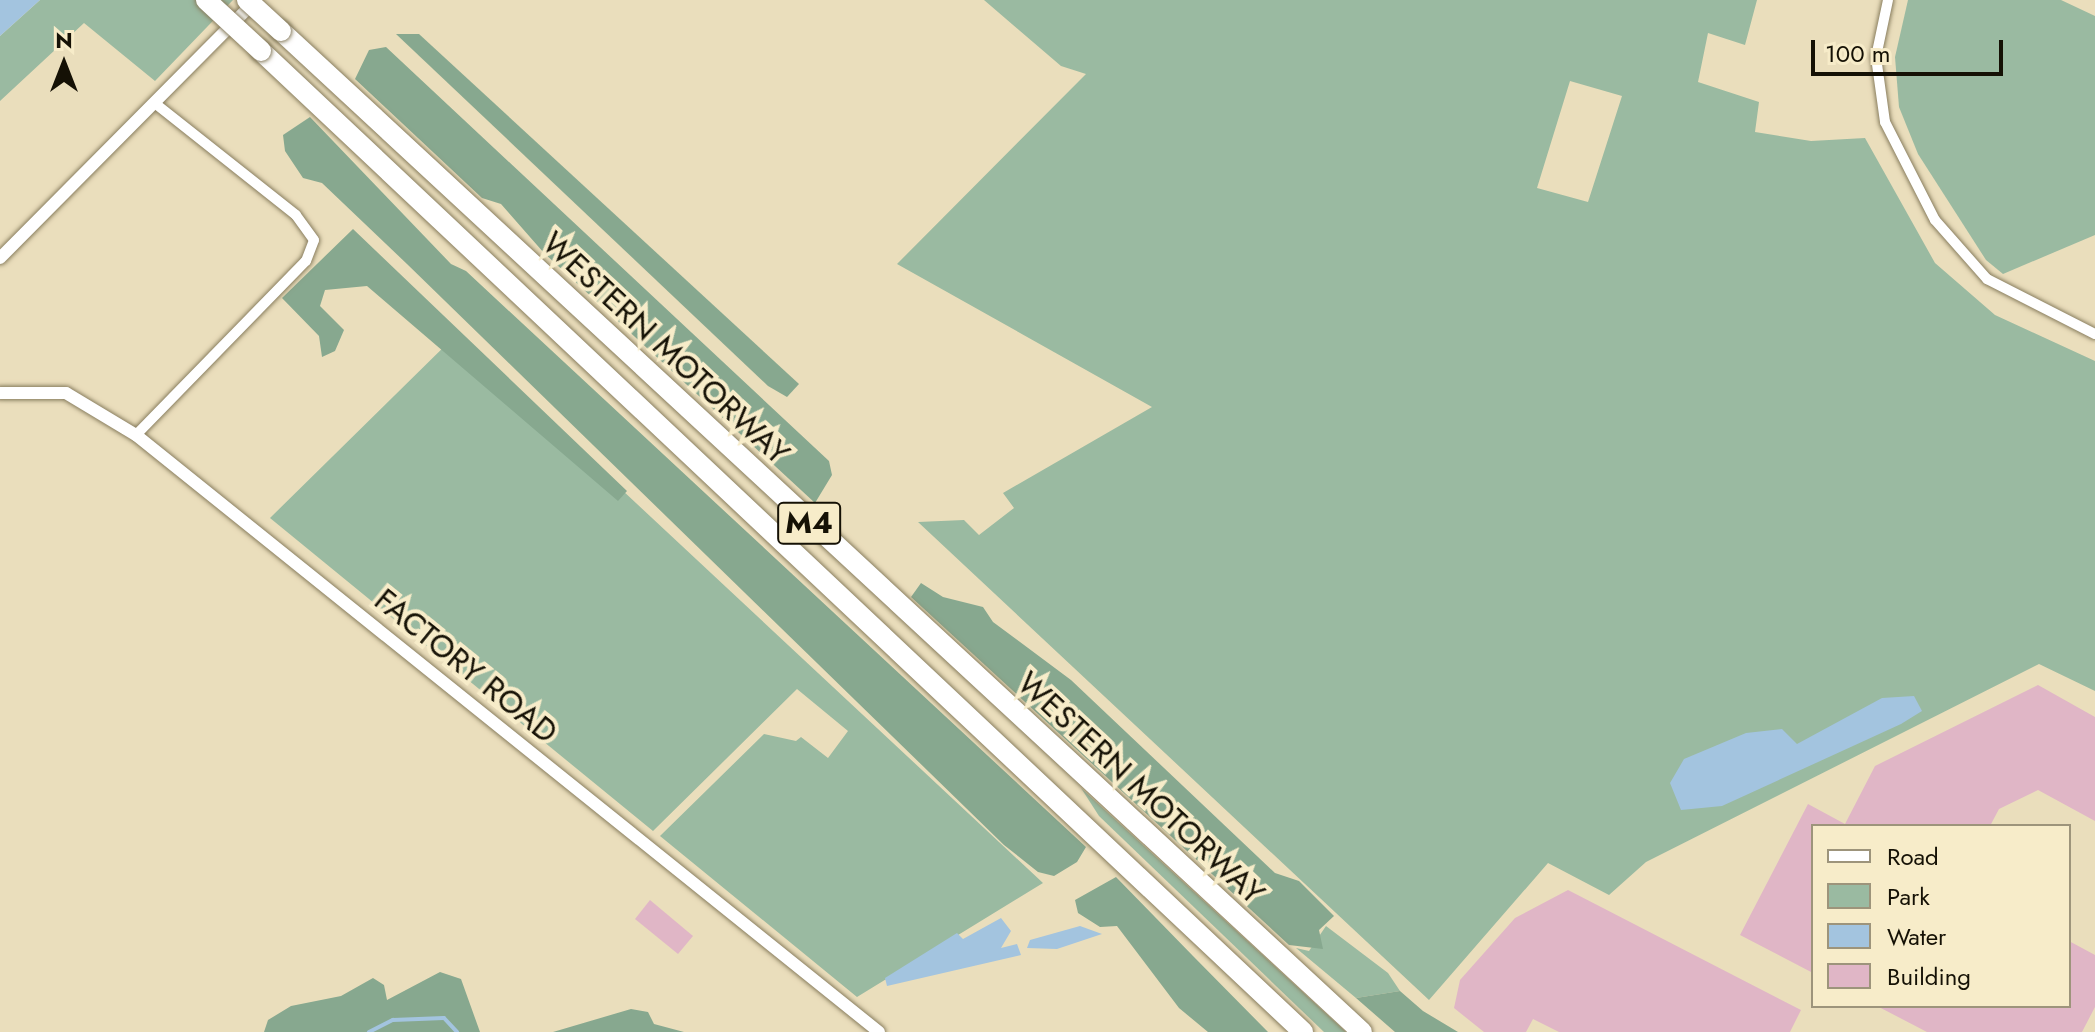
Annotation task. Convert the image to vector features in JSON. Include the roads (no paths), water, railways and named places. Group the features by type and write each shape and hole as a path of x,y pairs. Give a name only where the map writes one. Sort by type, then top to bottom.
{"highway":[{"name":"WESTERN MOTORWAY","path":"206,0 1303,1032"},
{"name":"WESTERN MOTORWAY","path":"247,0 1362,1032"},
{"path":"1341,1012 1369,1032"}],"street":[{"path":"0,258 157,105 256,0"},
{"path":"1888,0 1876,57 1885,122 1935,220 1987,279 2095,334"},
{"path":"136,435 306,261 314,240 306,223 157,105"},
{"name":"FACTORY ROAD","path":"0,393 66,393 136,435 879,1032"}],"water":[{"path":"0,0 40,0 0,36"},
{"path":"1914,696 1922,711 1901,724 1722,806 1681,810 1670,783 1684,759 1746,733 1782,729 1797,744 1882,698"},
{"path":"1001,918 1011,931 1001,948 1017,944 1021,955 887,986 885,978 957,933 963,939"},
{"path":"1080,926 1102,934 1057,949 1027,948 1030,940"}],"waterway":[{"path":"369,1032 393,1020 444,1018 457,1032"}]}
